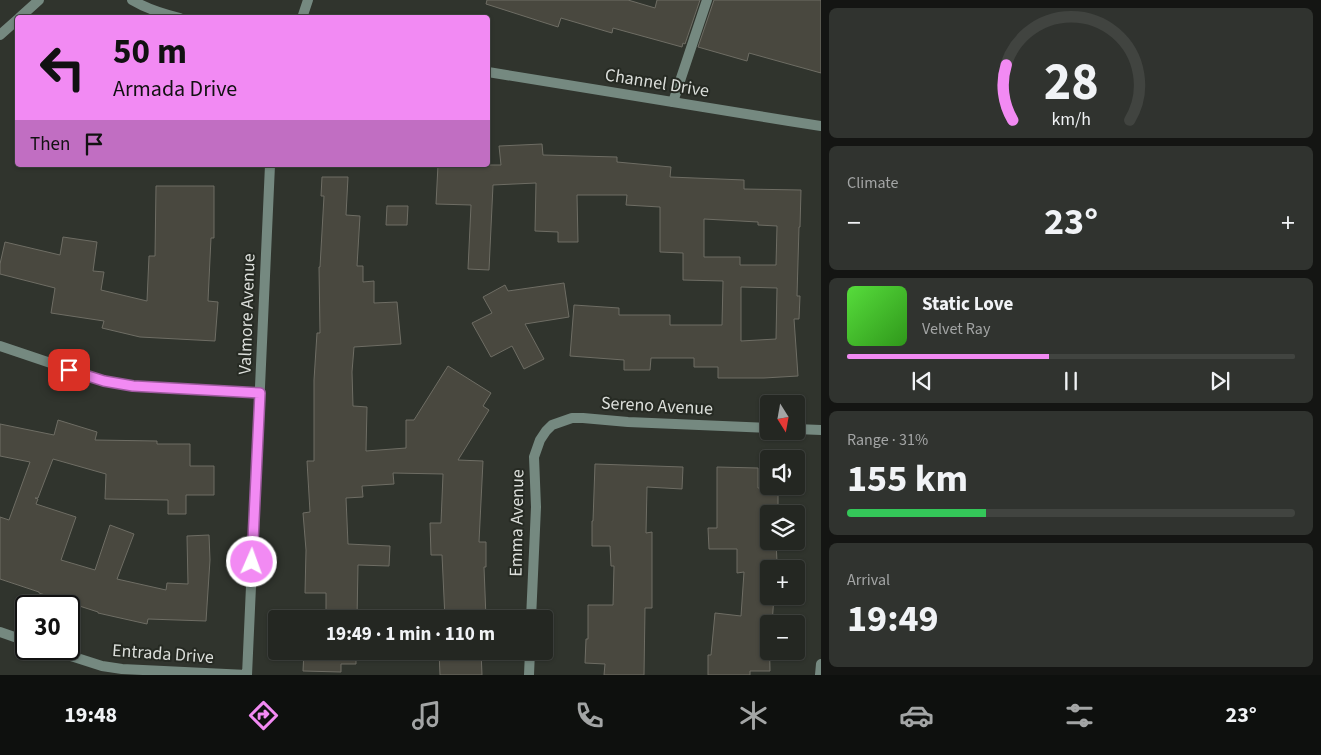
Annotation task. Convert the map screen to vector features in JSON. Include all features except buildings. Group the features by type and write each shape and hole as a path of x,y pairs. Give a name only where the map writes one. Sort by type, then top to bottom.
{"street":[{"path":"22,15 39,0"},
{"path":"132,0 170,15"},
{"path":"303,15 308,0"},
{"path":"673,102 707,0"},
{"path":"0,35 15,21"},
{"name":"Channel Drive","path":"490,72 821,126"},
{"name":"Valmore Avenue","path":"247,675 270,167"},
{"path":"0,346 118,384 260,393"},
{"name":"Sereno Avenue","path":"546,431 552,425 572,418 760,428"},
{"path":"805,429 821,430"},
{"name":"Emma Avenue","path":"531,610 536,508 534,457 540,440 546,431"},
{"path":"0,632 15,637"},
{"name":"Entrada Drive","path":"80,659 102,666 122,669 247,675"},
{"path":"529,675 530,660"},
{"path":"820,675 821,664"}],"route":[{"path":"69,370 104,381 133,386 260,393 252,562"}]}
